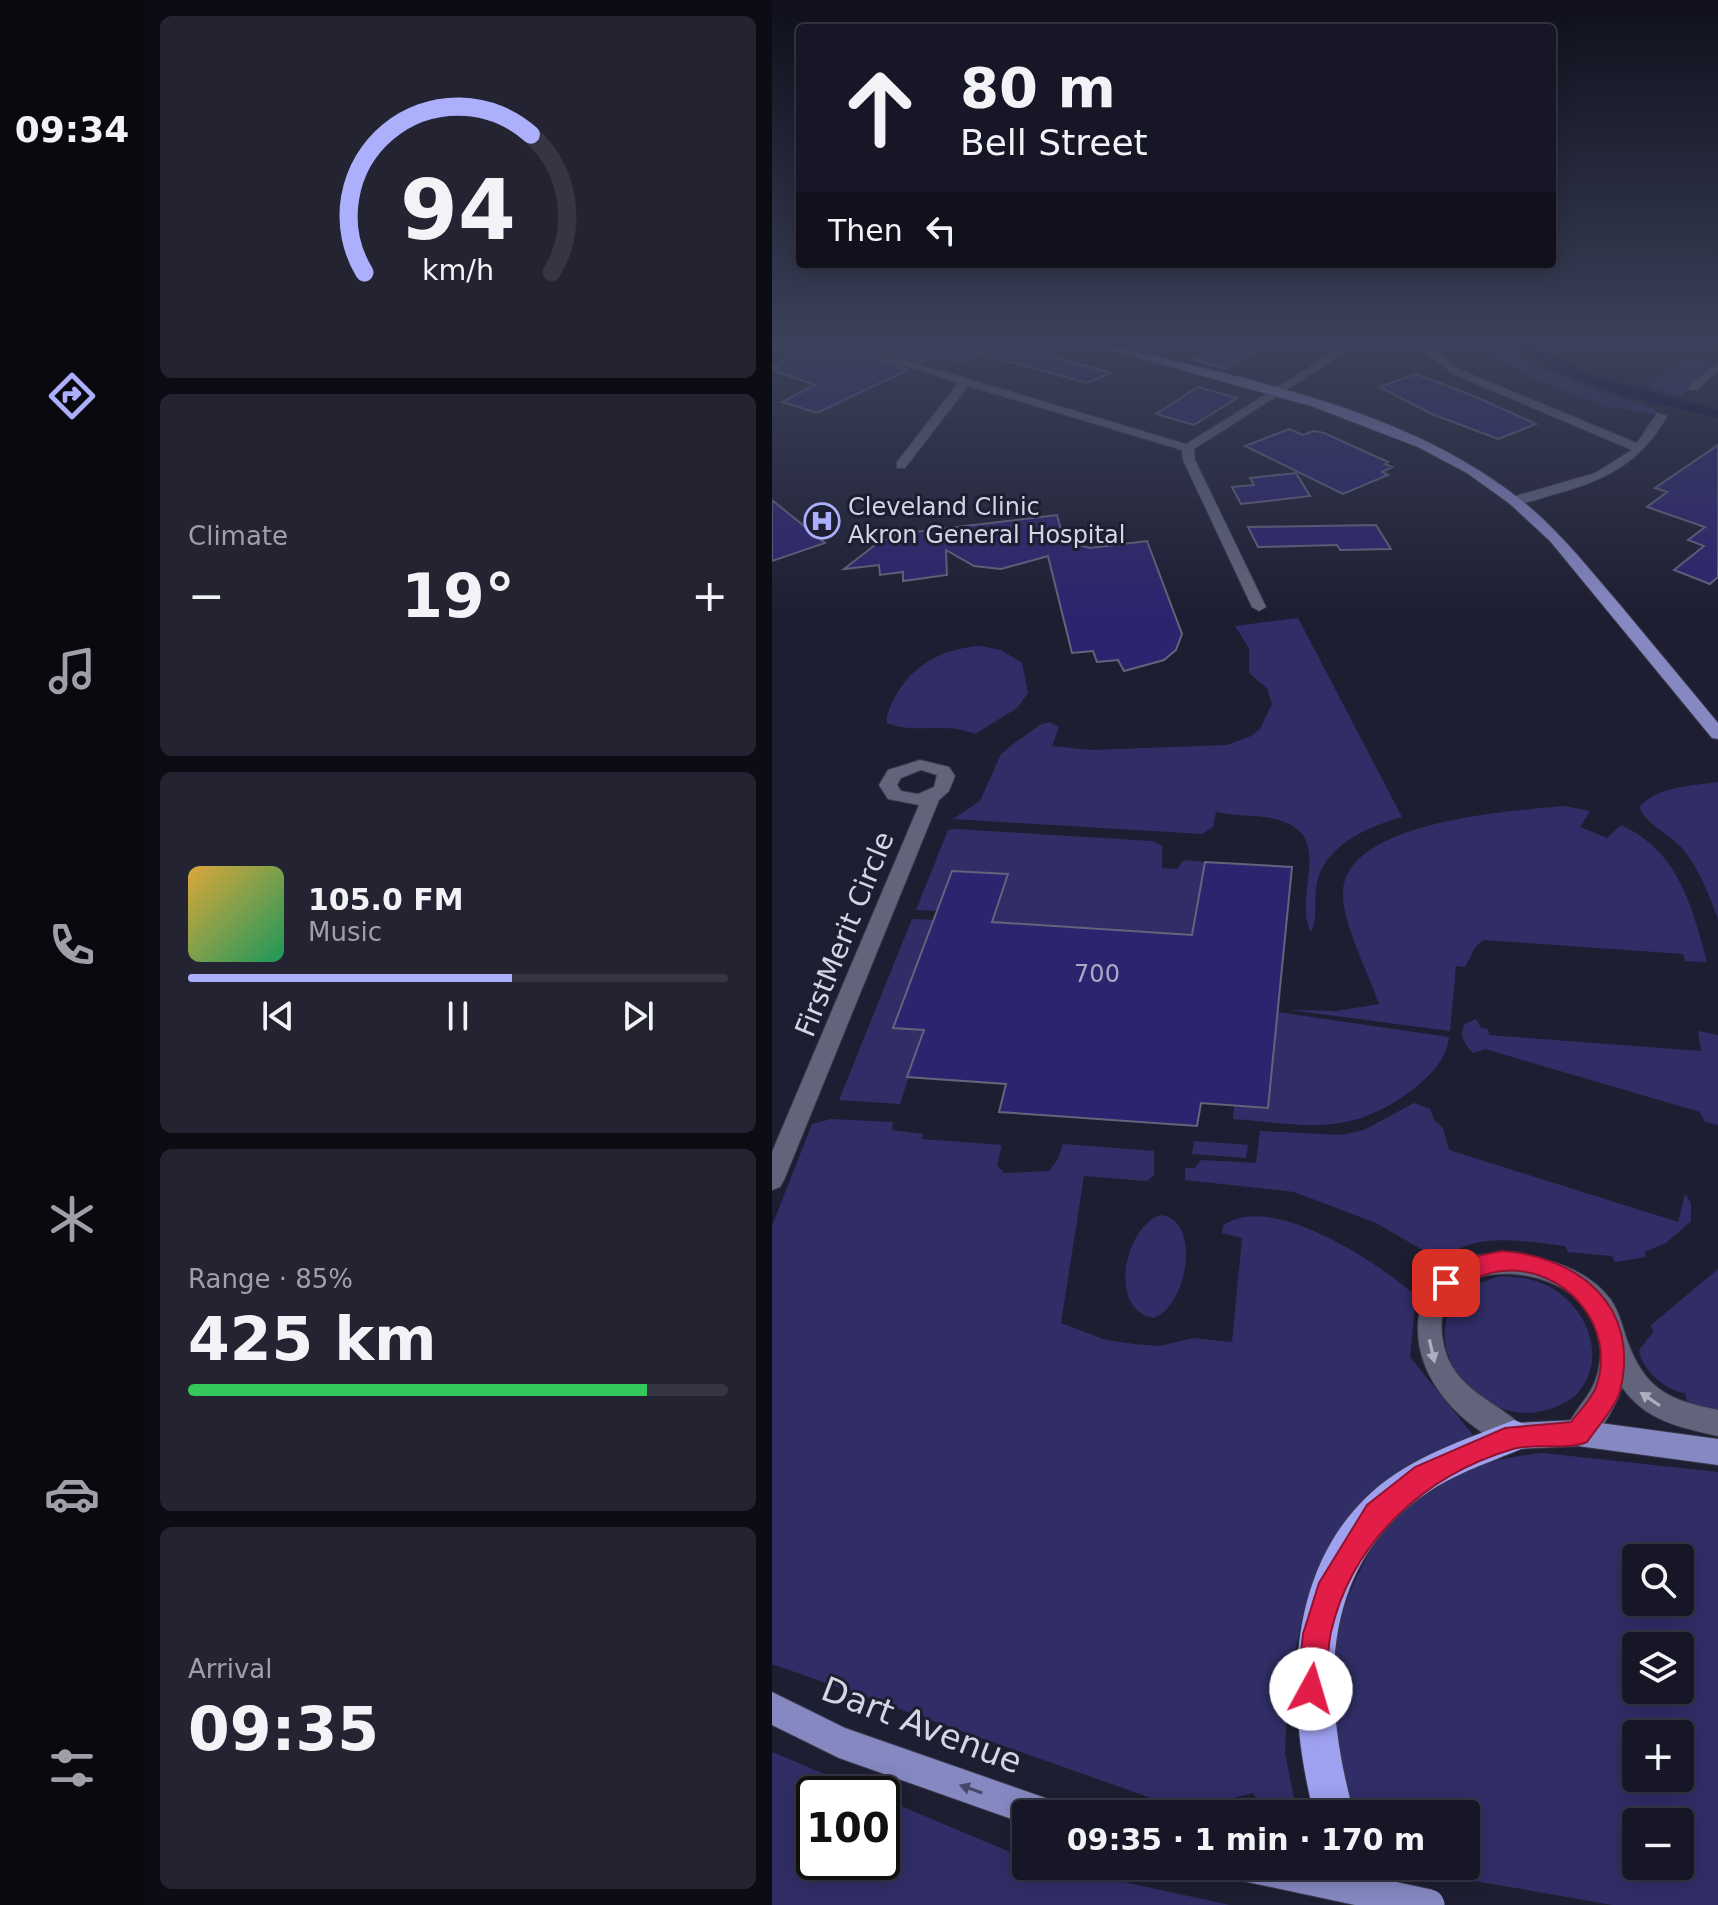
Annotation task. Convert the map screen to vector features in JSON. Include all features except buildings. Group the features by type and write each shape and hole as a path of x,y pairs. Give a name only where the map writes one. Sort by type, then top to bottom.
{"highway":[{"path":"1330,1800 1316,1749 1311,1689 1317,1634 1332,1583 1359,1536 1400,1493 1424,1476 1514,1436"},
{"path":"1370,1880 1387,1905"}],"main road":[{"path":"1394,434 1421,445 1514,501 1566,550 1718,734"},
{"path":"1514,1436 1578,1433 1718,1452"},
{"name":"Dart Avenue","path":"772,1708 839,1742 1012,1802"},
{"path":"1312,1880 1429,1905"}],"street":[{"path":"901,465 925,434"},
{"path":"1140,434 1188,448 1211,434"},
{"path":"1604,434 1638,448"},
{"path":"1514,501 1566,488 1612,471 1651,434"},
{"path":"1188,448 1189,460 1259,607"},
{"name":"FirstMerit Circle","path":"772,1180 931,798"},
{"path":"1514,1436 1476,1412 1452,1388 1436,1365 1428,1326 1435,1299 1446,1283 1461,1271 1481,1263 1516,1262 1548,1269 1575,1284 1592,1299 1614,1338 1625,1374 1643,1398 1677,1415 1718,1423"},
{"path":"1578,1433 1608,1391 1614,1338"}],"shaded area":[{"path":"1298,618 1402,817 1360,833 1326,861 1319,874 1311,932 1306,916 1309,850 1304,836 1292,825 1271,818 1216,812 1213,827 1202,834 953,819 980,801 1001,754 1040,725 1049,722 1059,727 1052,746 1091,750 1227,745 1251,736 1260,729 1272,704 1267,688 1249,673 1249,648 1235,626"},
{"path":"980,646 1001,650 1022,663 1028,693 1017,708 975,734 952,728 908,728 887,723 888,712 898,692 916,670 951,651"},
{"path":"1718,782 1718,919 1692,862 1675,841 1647,819 1639,807 1665,791"},
{"path":"1565,806 1590,811 1580,827 1607,838 1621,825 1656,849 1680,882 1707,962 1685,961 1683,954 1484,940 1476,946 1465,967 1456,966 1450,1031 1290,1010 1336,1011 1379,1004 1352,935 1343,894 1350,869 1370,850 1399,835 1434,824"},
{"path":"948,830 1152,841 1162,846 1162,868 1177,869 1184,860 1205,862 1192,935 992,922 1007,874 953,871 937,911 916,910"},
{"path":"912,919 934,920 924,1030 900,1104 839,1100"},
{"path":"1277,1012 1449,1037 1442,1059 1428,1076 1393,1103 1371,1114 1350,1121 1307,1125 1233,1119 1234,1106 1267,1108"},
{"path":"1476,1019 1481,1028 1488,1029 1489,1035 1701,1051 1698,1031 1718,1035 1718,1125 1705,1122 1700,1112 1485,1049 1473,1053 1465,1043 1462,1032 1465,1024"},
{"path":"1414,1103 1430,1109 1434,1120 1443,1128 1449,1150 1678,1222 1685,1194 1691,1203 1691,1221 1666,1243 1645,1252 1646,1257 1615,1262 1612,1256 1568,1252 1565,1246 1500,1240 1469,1245 1442,1261 1376,1223 1294,1192 1185,1180 1185,1168 1195,1168 1201,1160 1256,1163 1260,1131 1341,1135 1364,1130"},
{"path":"831,1119 893,1122 892,1130 923,1134 922,1139 1002,1145 997,1165 1004,1173 1049,1171 1058,1159 1063,1144 1154,1151 1154,1175 1147,1181 1084,1176 1061,1323 1106,1340 1160,1346 1193,1338 1232,1342 1242,1238 1222,1233 1223,1226 1243,1217 1268,1217 1324,1236 1377,1266 1416,1296 1410,1357 1473,1435 1387,1486 1327,1562 1304,1612 1288,1681 1285,1753 1294,1800 1257,1800 1253,1793 1225,1800 1157,1800 772,1664 772,1226 812,1124"},
{"path":"1194,1141 1248,1145 1246,1158 1192,1154"},
{"path":"1160,1215 1173,1220 1182,1231 1186,1247 1185,1264 1174,1298 1165,1311 1153,1318 1139,1311 1130,1300 1126,1268 1138,1235"},
{"path":"1718,1269 1718,1413 1689,1409 1685,1393 1670,1388 1656,1378 1644,1364 1639,1350 1654,1331 1650,1326"},
{"path":"1502,1276 1534,1280 1558,1292 1580,1315 1588,1330 1592,1360 1588,1376 1577,1394 1558,1406 1519,1412 1491,1404 1467,1386 1451,1362 1445,1336 1449,1311 1468,1290"},
{"path":"1543,1453 1718,1472 1718,1905 1613,1905 1471,1880 1480,1880 1480,1800 1346,1800 1330,1737 1324,1694 1331,1648 1350,1594 1375,1542 1402,1504 1430,1483 1488,1462"},
{"path":"772,1752 829,1776 796,1776 796,1880 900,1880 900,1806 1012,1853 1012,1880 1115,1880 1230,1905 772,1905"}],"place":[{"name":"Cleveland Clinic Akron General Hospital","path":"822,521"}],"route":[{"path":"1311,1689 1317,1634 1332,1583 1359,1536 1376,1514 1424,1476 1514,1436 1578,1433 1608,1391 1614,1338 1592,1299 1575,1284 1556,1272 1529,1263 1502,1261 1481,1263 1461,1271 1446,1283"}]}
